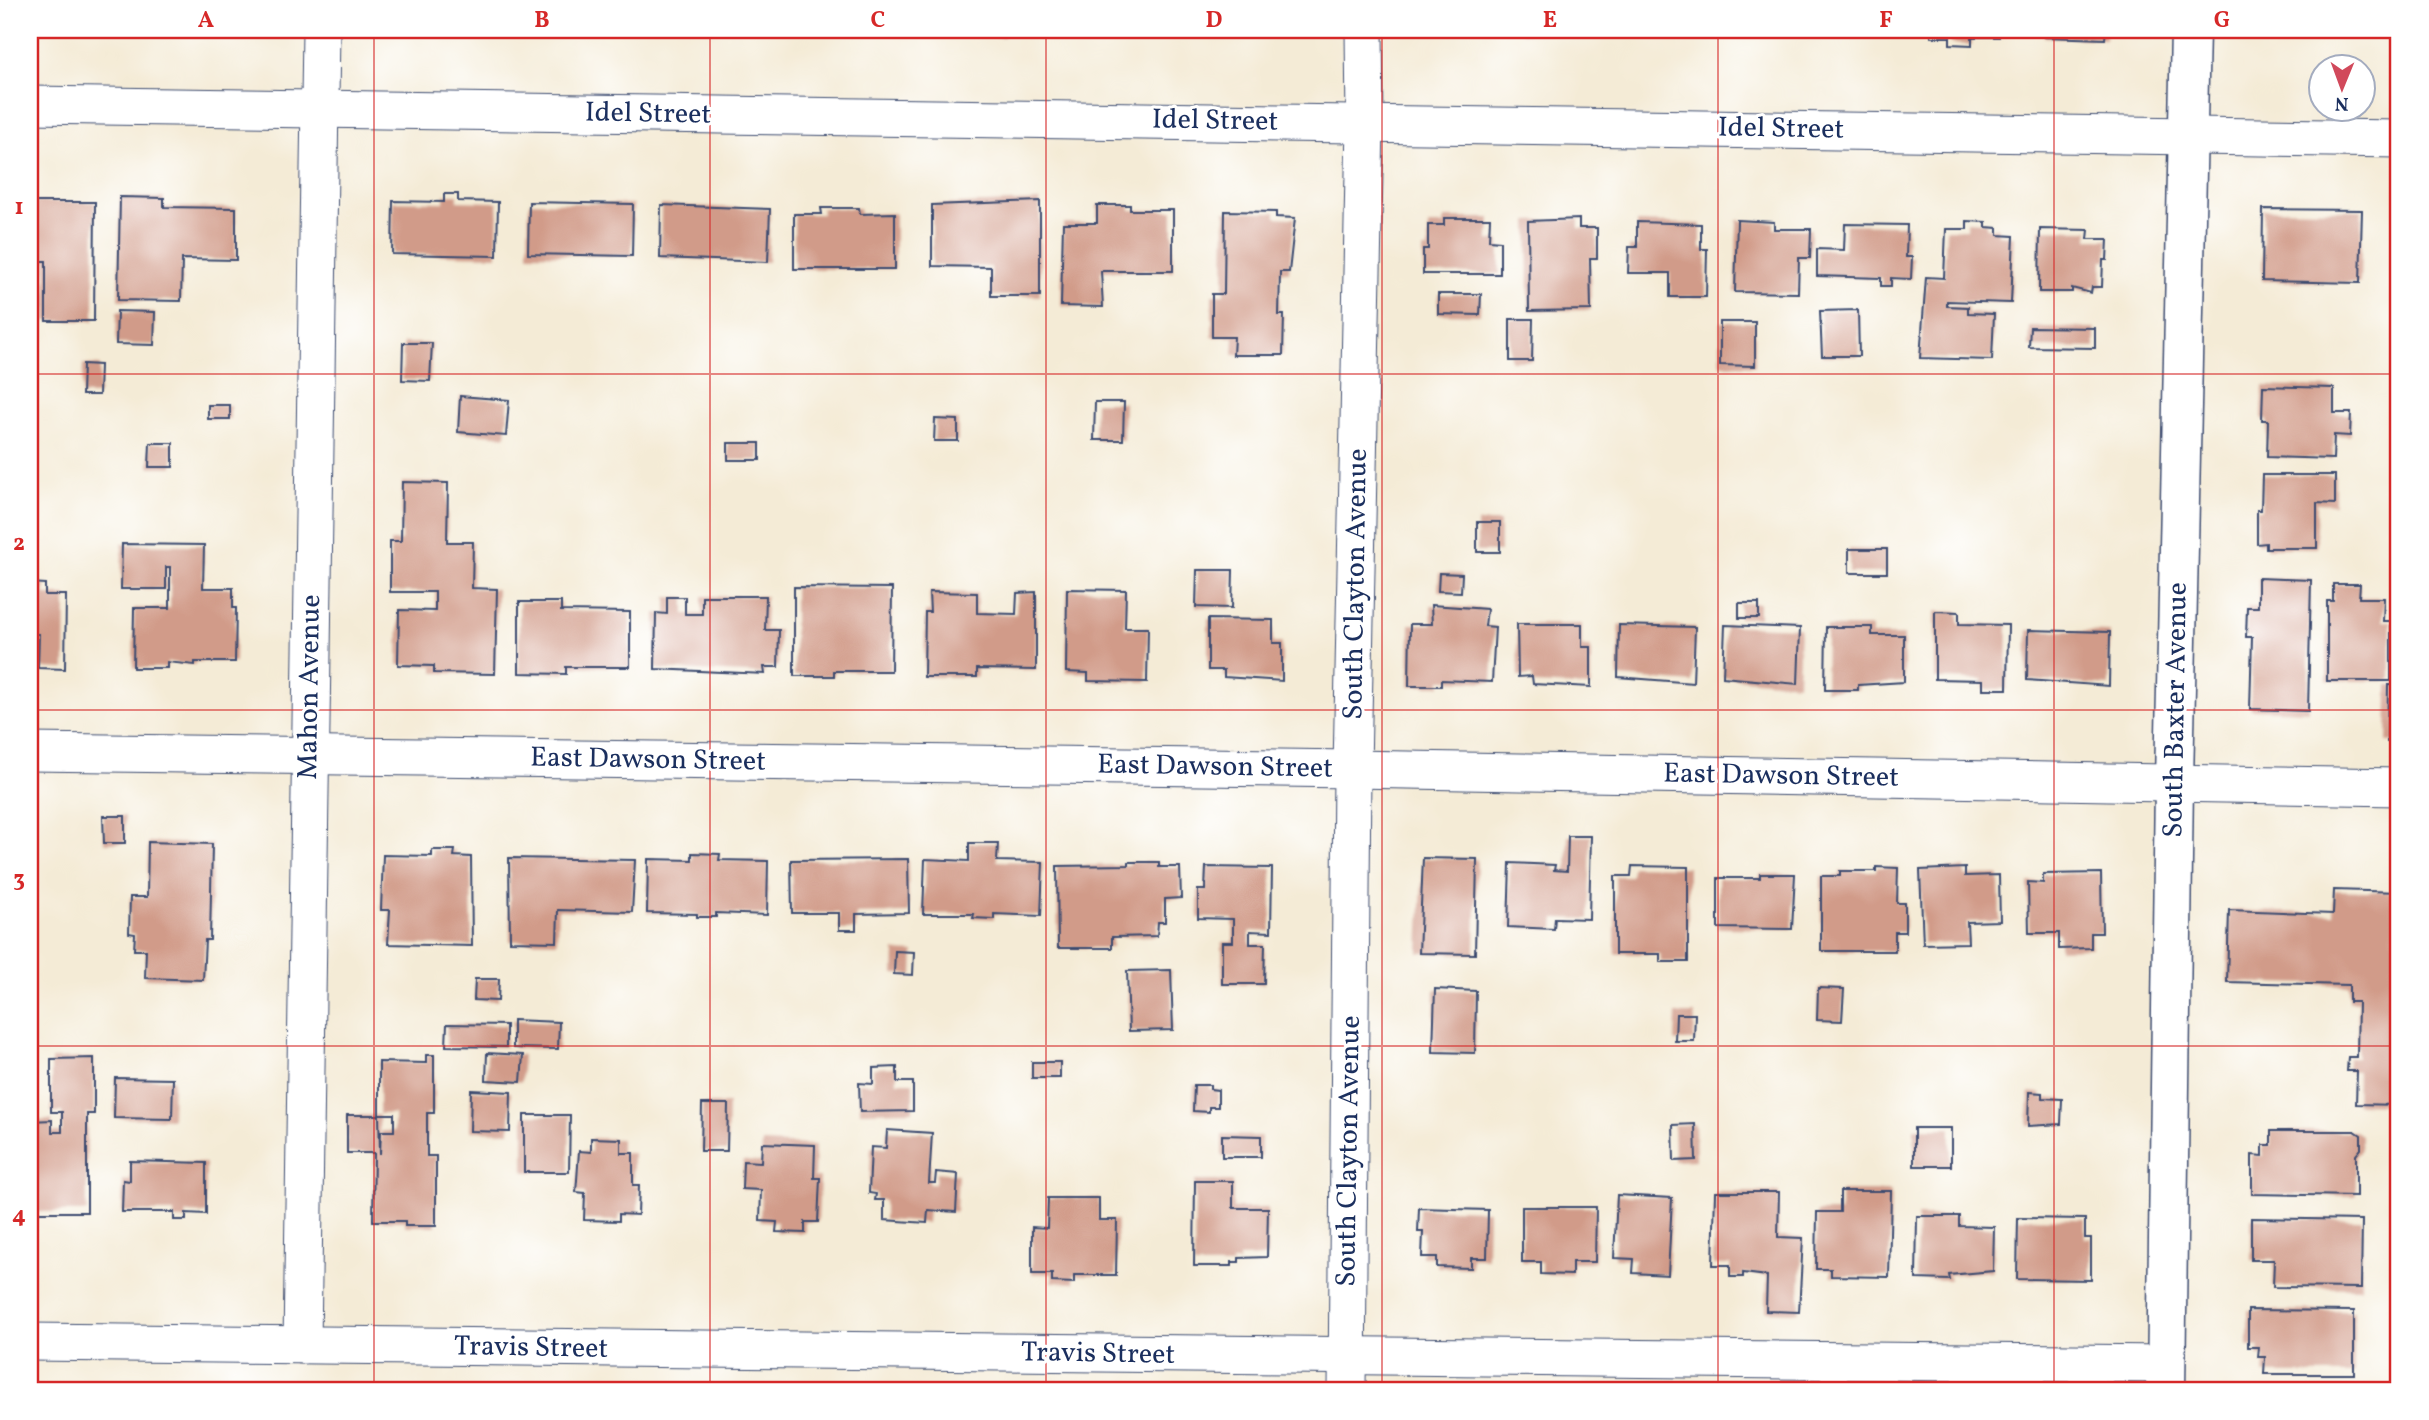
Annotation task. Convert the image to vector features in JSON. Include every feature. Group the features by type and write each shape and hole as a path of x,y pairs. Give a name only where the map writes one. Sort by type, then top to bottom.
{"street":[{"name":"Mahon Avenue","path":"302,1345 321,30"},
{"name":"South Clayton Avenue","path":"1347,1373 1352,769 1365,123 1364,30"},
{"name":"South Baxter Avenue","path":"2166,1377 2174,782 2190,30"},
{"name":"Idel Street","path":"30,105 2399,139"},
{"name":"East Dawson Street","path":"30,752 2399,786"},
{"name":"Travis Street","path":"30,1342 302,1345 1347,1373 2166,1377"}],"building":[{"path":"902,30 902,33 847,32"},
{"path":"989,30 1004,30 1004,37 989,36"},
{"path":"1050,30 1050,33 1008,32"},
{"path":"1148,30 1148,34 1083,32"},
{"path":"1251,30 1269,30 1269,35 1251,34"},
{"path":"1522,30 1594,30 1594,34 1522,33"},
{"path":"1724,30 1787,30 1787,34 1724,33"},
{"path":"1883,30 1883,33 1833,32"},
{"path":"1931,30 1999,30 1999,37 1972,37 1972,45 1950,44 1950,37 1931,37"},
{"path":"2044,30 2106,30 2105,39 2044,37"},
{"path":"444,194 458,194 458,201 498,202 497,256 392,254 393,201 444,202"},
{"path":"120,197 164,198 164,207 236,208 236,260 182,259 181,301 118,300"},
{"path":"1040,201 1040,296 991,296 991,267 932,266 932,205"},
{"path":"30,202 95,202 94,321 46,321 46,261 30,261"},
{"path":"529,202 633,204 632,256 528,254"},
{"path":"661,205 770,209 768,262 660,258"},
{"path":"1097,205 1130,205 1130,210 1173,210 1173,271 1101,271 1103,307 1061,306 1063,223 1097,223"},
{"path":"821,208 859,208 860,214 895,213 895,269 794,269 794,214 822,214"},
{"path":"2263,209 2362,210 2360,283 2262,281"},
{"path":"1225,211 1276,212 1276,217 1295,218 1289,272 1280,272 1279,315 1284,315 1283,355 1233,355 1234,337 1212,337 1212,294 1224,294"},
{"path":"1444,218 1490,218 1489,240 1500,241 1500,274 1423,274 1423,249 1428,249 1428,225 1444,225"},
{"path":"1579,219 1579,228 1597,228 1597,258 1590,258 1591,310 1529,311 1528,221"},
{"path":"1737,220 1774,222 1774,229 1811,229 1810,258 1799,258 1798,293 1735,292"},
{"path":"1967,221 1986,222 1986,227 1998,228 1998,235 2014,236 2011,303 1947,301 1947,306 1968,307 1968,313 1994,314 1992,360 1920,358 1926,277 1944,278 1946,229 1967,229"},
{"path":"1637,222 1701,224 1701,249 1707,249 1706,297 1670,297 1670,273 1628,273 1629,247 1637,247"},
{"path":"1845,224 1907,225 1906,257 1912,257 1911,279 1891,278 1891,286 1881,286 1881,278 1817,276 1817,249 1844,250"},
{"path":"2040,229 2089,230 2088,239 2108,239 2107,260 2103,260 2102,287 2092,287 2091,293 2072,288 2072,292 2039,292"},
{"path":"1438,294 1481,294 1480,315 1438,314"},
{"path":"1858,310 1859,356 1822,356 1820,311"},
{"path":"117,311 155,312 154,345 116,344"},
{"path":"1510,319 1533,319 1532,361 1510,361"},
{"path":"1720,322 1755,322 1755,366 1720,365"},
{"path":"2030,327 2095,328 2095,348 2029,347"},
{"path":"403,343 432,343 430,381 402,380"},
{"path":"83,364 100,365 99,395 82,395"},
{"path":"2263,386 2334,388 2334,413 2351,413 2350,436 2334,435 2333,459 2267,457 2268,420 2262,420"},
{"path":"460,396 509,400 506,436 458,432"},
{"path":"1095,402 1124,402 1123,440 1094,440"},
{"path":"208,405 230,405 230,419 208,419"},
{"path":"935,419 958,420 958,441 934,441"},
{"path":"150,443 173,443 173,467 149,467"},
{"path":"728,443 760,443 760,460 728,460"},
{"path":"2262,475 2335,475 2335,504 2317,503 2317,548 2266,548 2266,543 2257,544 2257,510 2261,510"},
{"path":"402,482 448,483 447,542 473,542 472,588 497,589 495,674 434,673 434,666 398,665 399,610 435,611 435,592 390,592 390,541 401,541"},
{"path":"1477,522 1500,522 1500,552 1477,552"},
{"path":"122,544 204,545 203,588 233,588 233,608 236,608 235,662 195,662 195,665 167,662 167,668 133,668 134,608 170,608 170,567 166,567 166,589 121,589"},
{"path":"1849,549 1887,549 1887,573 1849,573"},
{"path":"1197,570 1233,570 1232,608 1196,607"},
{"path":"1439,573 1462,574 1461,592 1438,591"},
{"path":"2258,578 2311,580 2308,711 2250,709 2252,637 2246,637 2247,607 2258,607"},
{"path":"30,583 45,584 45,595 66,595 65,669 38,668 39,634 30,634"},
{"path":"2333,584 2360,584 2359,598 2384,598 2383,621 2391,621 2391,681 2327,681 2327,601 2333,601"},
{"path":"794,587 892,588 891,671 834,671 834,676 794,676"},
{"path":"1067,589 1126,590 1125,628 1148,628 1147,682 1088,681 1088,673 1066,672"},
{"path":"929,592 977,593 977,613 1016,614 1017,593 1036,592 1036,670 977,669 977,677 924,677 925,612 930,612"},
{"path":"702,596 766,596 765,630 779,630 778,667 764,667 765,674 655,669 656,613 667,614 667,597 685,597 685,614 702,614"},
{"path":"519,602 561,602 561,611 630,612 630,667 566,667 566,674 519,673"},
{"path":"1739,603 1759,603 1759,618 1739,618"},
{"path":"1431,605 1487,609 1485,626 1495,627 1492,682 1441,680 1441,686 1409,686 1410,624 1432,624"},
{"path":"1935,611 1959,612 1959,624 2008,625 2007,689 1983,689 1983,680 1935,679"},
{"path":"1208,619 1273,620 1273,643 1282,643 1282,681 1224,677 1224,670 1208,670"},
{"path":"1517,624 1582,624 1582,647 1591,647 1591,687 1533,684 1532,676 1518,677"},
{"path":"1619,625 1695,627 1693,683 1618,677"},
{"path":"1725,625 1800,628 1798,684 1723,677"},
{"path":"1826,627 1872,627 1872,635 1904,635 1904,682 1858,685 1858,690 1825,690"},
{"path":"2028,630 2110,632 2109,686 2027,680"},
{"path":"2388,685 2399,685 2399,742 2387,742"},
{"path":"103,816 125,816 125,843 104,843"},
{"path":"1568,836 1591,836 1589,919 1555,918 1554,929 1508,927 1510,863 1555,865 1554,870 1567,871"},
{"path":"148,842 212,844 210,940 205,940 203,980 145,978 146,950 134,950 135,934 129,933 130,897 147,897"},
{"path":"969,843 998,843 997,861 1043,862 1041,916 994,914 994,919 973,918 974,914 923,914 925,859 969,861"},
{"path":"432,850 455,850 454,856 471,857 472,946 388,944 390,910 381,910 383,855 432,856"},
{"path":"692,853 720,854 719,860 768,861 767,915 716,913 716,917 697,917 697,914 647,913 648,859 692,860"},
{"path":"509,858 635,860 632,912 558,910 557,942 510,941"},
{"path":"1423,858 1477,859 1475,954 1419,953"},
{"path":"908,859 909,913 856,914 856,930 839,930 839,913 792,913 791,860"},
{"path":"1129,862 1159,862 1159,867 1180,867 1181,898 1165,899 1165,922 1158,922 1157,936 1112,937 1112,948 1058,948 1057,866 1129,865"},
{"path":"1632,866 1688,867 1688,962 1660,962 1660,954 1615,954 1615,876 1631,876"},
{"path":"1206,867 1272,868 1271,932 1250,931 1250,944 1265,944 1264,984 1222,984 1222,942 1233,942 1233,919 1198,918 1198,890 1205,890"},
{"path":"1876,867 1898,868 1897,903 1905,903 1905,932 1895,932 1895,951 1821,951 1821,876 1840,876 1840,871 1876,871"},
{"path":"1965,868 1965,876 1999,875 2000,921 1967,922 1968,943 1923,944 1920,870"},
{"path":"2101,873 2102,933 2091,933 2091,948 2059,949 2059,933 2029,933 2028,882 2043,883 2043,874"},
{"path":"1760,874 1795,874 1792,929 1718,928 1718,878 1760,878"},
{"path":"2334,890 2399,892 2399,1105 2356,1104 2357,1071 2347,1071 2348,1057 2357,1057 2358,1002 2349,1002 2349,985 2227,982 2229,910 2333,914"},
{"path":"895,951 914,952 913,975 894,974"},
{"path":"1171,970 1173,1030 1129,1031 1127,971"},
{"path":"475,979 499,979 498,1001 474,1000"},
{"path":"1818,988 1844,989 1842,1021 1817,1020"},
{"path":"1435,989 1476,991 1475,1053 1433,1052"},
{"path":"1676,1014 1695,1014 1694,1041 1675,1041"},
{"path":"513,1020 559,1022 558,1049 513,1048"},
{"path":"447,1024 506,1025 506,1047 446,1046"},
{"path":"487,1053 523,1055 521,1082 486,1080"},
{"path":"426,1055 434,1055 434,1113 427,1113 427,1156 436,1156 436,1226 405,1226 405,1221 373,1221 374,1153 347,1153 347,1115 379,1115 380,1154 381,1131 394,1131 394,1114 379,1114 379,1062 426,1063"},
{"path":"94,1058 94,1114 87,1114 87,1212 30,1212 30,1121 52,1120 52,1132 62,1132 62,1112 51,1112 51,1059"},
{"path":"1032,1062 1060,1062 1060,1078 1032,1078"},
{"path":"897,1067 897,1082 913,1082 913,1111 860,1112 859,1083 873,1084 873,1068"},
{"path":"115,1078 173,1079 172,1119 114,1118"},
{"path":"1194,1085 1210,1085 1210,1089 1218,1090 1218,1107 1209,1107 1209,1112 1193,1111"},
{"path":"471,1090 511,1092 510,1132 470,1131"},
{"path":"2029,1092 2042,1093 2042,1098 2062,1099 2061,1124 2028,1126"},
{"path":"702,1104 728,1104 727,1151 701,1151"},
{"path":"524,1115 570,1115 569,1172 524,1172"},
{"path":"1695,1124 1696,1160 1674,1161 1673,1125"},
{"path":"1914,1128 1951,1128 1951,1166 1914,1166"},
{"path":"887,1130 932,1133 929,1183 935,1183 936,1172 958,1174 956,1212 928,1210 927,1223 884,1220 884,1200 875,1200 876,1194 869,1193 871,1147 886,1148"},
{"path":"2271,1131 2355,1131 2361,1135 2361,1149 2356,1155 2356,1196 2252,1194 2252,1155 2263,1156 2263,1145 2271,1145"},
{"path":"1222,1135 1261,1136 1261,1157 1222,1157"},
{"path":"591,1138 621,1139 621,1153 633,1153 633,1185 639,1185 638,1215 619,1214 619,1221 584,1220 585,1193 576,1192 579,1151 591,1152"},
{"path":"762,1143 815,1145 814,1178 820,1178 818,1222 805,1222 805,1233 776,1232 777,1222 760,1221 761,1190 742,1189 743,1161 761,1162"},
{"path":"130,1161 206,1163 206,1214 186,1213 186,1220 174,1220 174,1212 122,1212 123,1180 130,1181"},
{"path":"1195,1181 1233,1181 1233,1208 1268,1208 1267,1257 1239,1258 1239,1262 1232,1262 1232,1266 1194,1266"},
{"path":"1840,1191 1891,1191 1889,1277 1831,1276 1831,1269 1816,1269 1817,1212 1840,1212"},
{"path":"1715,1192 1779,1192 1778,1237 1803,1238 1799,1312 1766,1311 1767,1276 1743,1273 1743,1277 1730,1277 1730,1265 1713,1265"},
{"path":"1617,1195 1672,1198 1668,1275 1633,1273 1634,1259 1614,1258"},
{"path":"1048,1198 1099,1198 1099,1220 1117,1220 1116,1275 1074,1275 1074,1283 1052,1282 1052,1274 1032,1274 1032,1227 1047,1228"},
{"path":"1522,1207 1596,1207 1595,1262 1572,1262 1572,1275 1541,1274 1541,1262 1522,1262"},
{"path":"1419,1208 1488,1210 1487,1258 1471,1258 1471,1268 1437,1267 1437,1257 1422,1257 1423,1232 1418,1232"},
{"path":"1917,1216 1959,1216 1959,1226 1994,1227 1993,1271 1949,1275 1950,1280 1916,1279"},
{"path":"2018,1218 2085,1219 2085,1238 2091,1238 2091,1280 2017,1279"},
{"path":"2251,1218 2362,1220 2361,1288 2273,1287 2274,1260 2251,1260"},
{"path":"2248,1310 2354,1311 2354,1374 2264,1374 2265,1357 2258,1357 2259,1347 2248,1347"}]}
